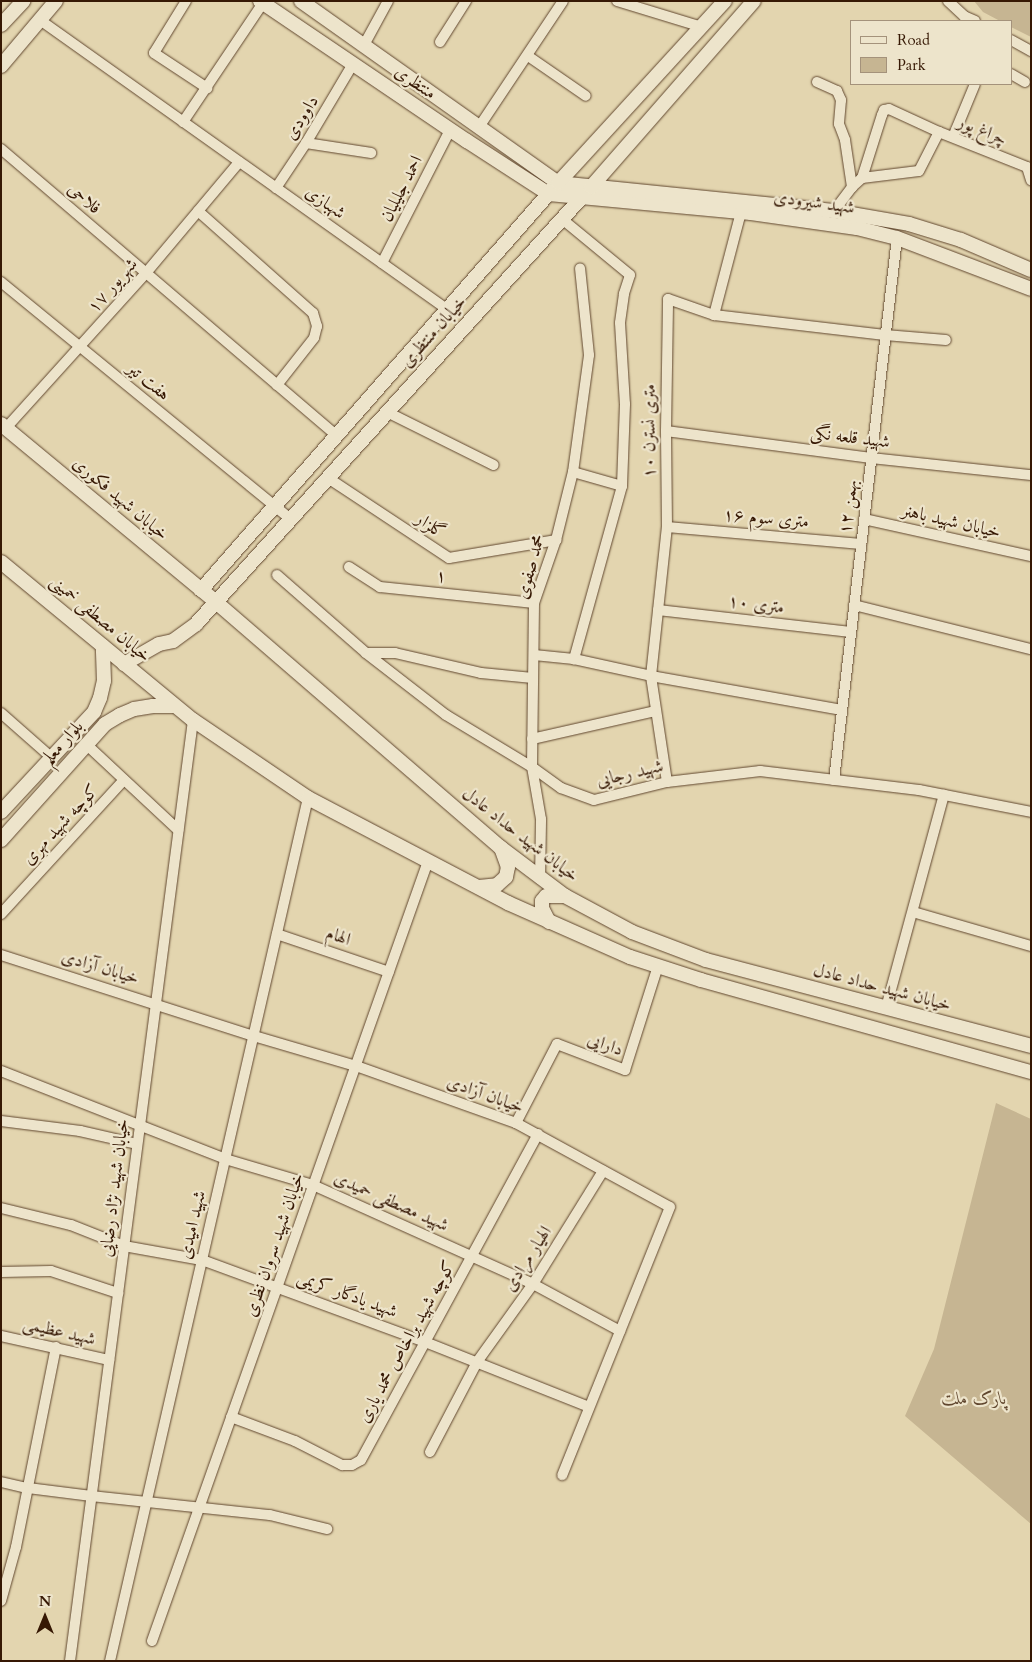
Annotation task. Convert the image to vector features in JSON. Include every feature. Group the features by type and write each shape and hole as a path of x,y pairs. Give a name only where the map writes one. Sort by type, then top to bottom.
{"main road":[{"path":"1,25 22,1"},
{"path":"1,66 56,1"},
{"name":"منتظری","path":"301,1 478,127 554,189"},
{"name":"خیابان منتظری","path":"201,590 554,189 725,1"},
{"name":"خیابان منتظری","path":"124,664 160,644 173,641 196,624 587,192 754,1"},
{"name":"منتظری","path":"261,2 450,130 554,189"},
{"path":"554,189 587,192"},
{"name":"شهید شیرودی","path":"587,192 834,211 909,224 961,240 1031,270"},
{"name":"شهید شیرودی","path":"587,192 857,228 897,238 1031,289"},
{"name":"خیابان شهید فکوری","path":"3,429 216,602"},
{"name":"خیابان مصطفی خمینی","path":"1,562 174,706"},
{"name":"خیابان شهید حداد عادل","path":"216,602 500,848 540,879 566,896 632,932 706,960 1031,1046"},
{"name":"بلوار معلم","path":"1,812 94,712 100,698 105,664 103,646"},
{"name":"بلوار معلم","path":"1,840 105,724 120,715 153,706 174,706"},
{"path":"174,706 308,798 478,887 549,922 630,957 701,980 1031,1072"},
{"path":"478,887 497,885 506,876 508,867 500,848"},
{"path":"549,922 542,908 542,901 546,896 566,896"}],"street":[{"path":"186,1 154,53 207,88"},
{"path":"364,45 388,1"},
{"path":"440,42 466,1"},
{"path":"478,127 528,56 563,1"},
{"path":"617,1 632,3 702,27"},
{"path":"948,1 964,16 972,20"},
{"path":"183,122 207,88 261,2"},
{"name":"شهبازی","path":"40,20 448,310"},
{"path":"1012,41 1031,51"},
{"path":"528,56 586,96"},
{"name":"داوودی","path":"276,188 306,143 353,64"},
{"path":"1012,75 1025,82"},
{"path":"817,82 837,91 841,100 839,124 845,140 852,186"},
{"path":"953,137 976,85"},
{"name":"چراغ پور","path":"862,178 884,110 889,109 939,132 1027,167 1031,180"},
{"name":"احمد جلیلیان","path":"382,263 450,130"},
{"path":"834,211 852,186 862,178 919,172 939,132"},
{"path":"306,143 371,153"},
{"name":"فلاحی","path":"1,149 337,436"},
{"name":"۱۷ شهریور","path":"3,429 81,347 239,162"},
{"path":"198,211 313,313 317,326 314,338 277,385"},
{"path":"714,315 741,212"},
{"path":"562,219 630,275 624,294 620,323 625,404 622,486 574,659"},
{"name":"۱۲ بهمن","path":"834,780 897,238"},
{"name":"محمد صفوی","path":"540,879 541,819 532,766 534,603 556,540 574,472 589,355 580,268"},
{"name":"هفت تیر","path":"1,282 291,519"},
{"name":"۱۰ متری نسترن","path":"668,782 655,711 651,676 668,527 666,431 668,299 714,315 946,340"},
{"path":"387,412 494,465"},
{"name":"شهید قلعه نگی","path":"666,431 871,458 1031,475"},
{"path":"574,472 622,486"},
{"name":"گلزار","path":"328,478 449,558 556,540"},
{"name":"خیابان شهید باهنر","path":"864,519 1031,556"},
{"name":"۱۶ متری سوم","path":"668,527 861,544"},
{"name":"۱","path":"349,567 380,586 534,603"},
{"name":"شهید رجایی","path":"277,575 366,654 446,715 532,766 561,788 594,800 668,782 760,771 944,795 1031,812"},
{"path":"854,605 1031,649"},
{"name":"۱۰ متری","path":"658,610 851,632"},
{"path":"366,654 395,653 481,673 533,678"},
{"path":"534,656 574,659 651,676 842,710"},
{"path":"532,739 655,711"},
{"path":"1,713 52,758"},
{"name":"خیابان شهید نژاد رضایی","path":"70,1661 193,720"},
{"path":"87,745 178,830"},
{"name":"کوچه شهید مهری","path":"1,914 124,780"},
{"path":"886,1008 944,795"},
{"name":"شهید امیدی","path":"110,1661 308,798"},
{"name":"خیابان شهید سروان نظری","path":"152,1641 428,861"},
{"path":"913,912 1031,946"},
{"name":"الهام","path":"277,934 389,972"},
{"name":"خیابان آزادی","path":"1,954 254,1036 356,1066 516,1123 670,1207 562,1475"},
{"name":"دارایی","path":"516,1123 557,1044 625,1070 658,966"},
{"name":"شهید مصطفی حمیدی","path":"1,1071 225,1159 313,1185 533,1284 620,1331"},
{"path":"1,1121 80,1131 137,1144"},
{"name":"کوچه شهید براخاص محمد یاری","path":"231,1417 295,1441 342,1465 352,1466 361,1460 538,1134"},
{"name":"الهیار مرادی","path":"430,1452 477,1362 533,1284 603,1171"},
{"name":"شهید یادگار کریمی","path":"1,1208 71,1225 124,1246 202,1260 425,1342 589,1407"},
{"path":"1,1272 51,1271 118,1293"},
{"name":"شهید عظیمی","path":"1,1336 109,1360"},
{"path":"1,1601 16,1547 56,1347"},
{"path":"1,1482 28,1488 91,1496 200,1506 270,1515 327,1528"}],"green space":[{"path":"974,1 1031,1 1031,37 1012,28 1012,20 998,20 983,12"},
{"name":"پارک ملت","path":"996,1103 1031,1119 1031,1524 905,1416 934,1349"}]}
